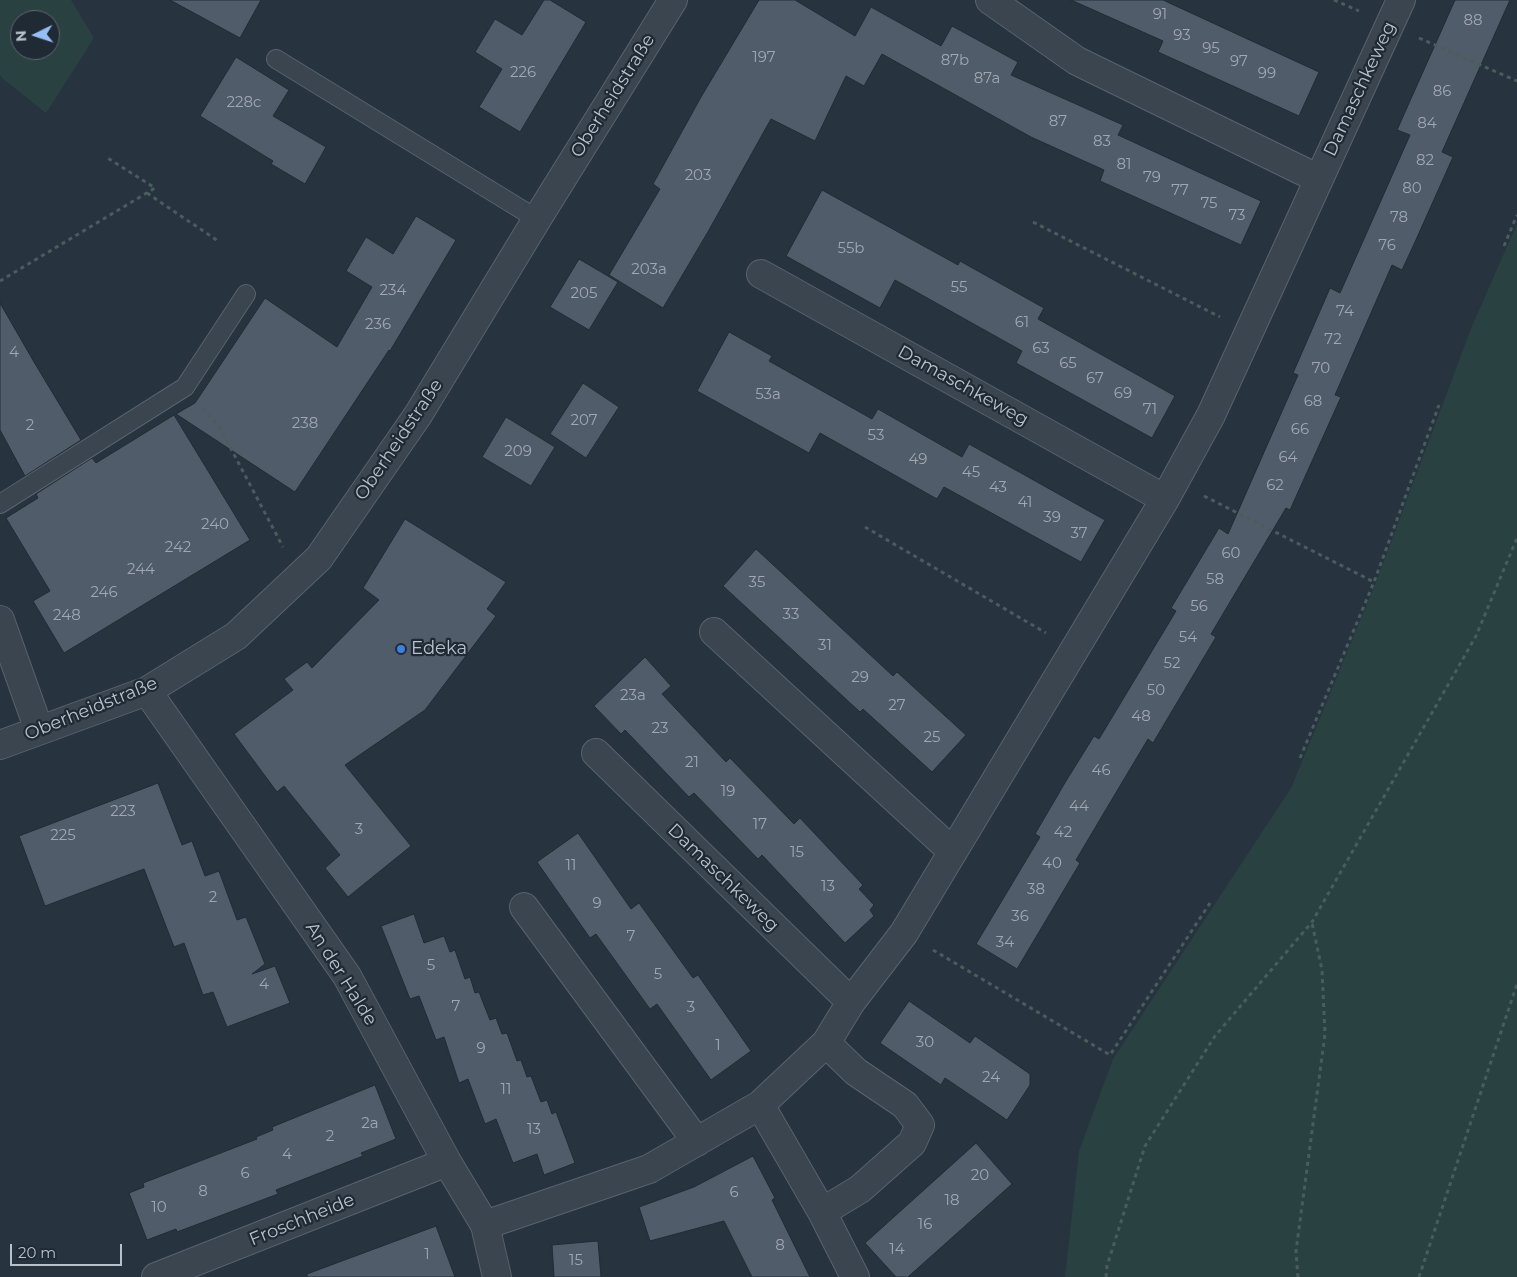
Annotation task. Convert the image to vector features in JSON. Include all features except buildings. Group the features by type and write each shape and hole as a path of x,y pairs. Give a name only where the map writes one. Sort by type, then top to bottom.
{"street":[{"name":"Oberheidstraße","path":"0,745 147,691 236,636 319,558 418,415 673,0"},
{"name":"Damaschkeweg","path":"990,0 1077,61 1319,178"},
{"name":"Damaschkeweg","path":"485,1225 649,1169 760,1105 826,1043 851,1002 904,933 1170,490 1211,415 1401,0"},
{"name":"Damaschkeweg","path":"761,274 1170,490"},
{"path":"0,620 40,730"},
{"path":"714,632 952,851"},
{"name":"An der Halde","path":"147,691 346,976 447,1162 485,1225 497,1277"},
{"name":"Damaschkeweg","path":"596,753 851,1002"},
{"path":"524,907 697,1142"},
{"path":"822,1212 860,1189 912,1143 920,1125 904,1105 856,1072 826,1043"},
{"path":"760,1105 822,1212 855,1277"},
{"name":"Froschheide","path":"156,1277 447,1162"}],"lane":[{"path":"276,59 537,219"},
{"path":"0,504 185,387 246,294"}],"path":[{"path":"1334,0 1517,82"},
{"path":"0,281 155,188 106,157"},
{"path":"147,193 218,241"},
{"path":"1504,246 1517,215"},
{"path":"1033,222 1249,332"},
{"path":"185,387 220,428 278,539 302,574"},
{"path":"1300,758 1374,582 1439,405"},
{"path":"1170,490 1374,582"},
{"path":"865,527 1073,649"},
{"path":"1106,1277 1107,1266 1145,1146 1215,1036 1312,922 1476,636 1517,538"},
{"path":"904,933 1110,1055 1210,904"},
{"path":"1298,1277 1296,1251 1325,1034 1322,970 1312,922"},
{"path":"1419,1277 1517,984"}],"green space":[{"path":"0,0 71,0 94,38 46,113 0,75"},
{"path":"1517,224 1517,1277 1065,1277 1079,1151 1113,1059 1291,788 1376,582 1472,326"}],"place":[{"name":"Edeka","path":"401,649"}]}
